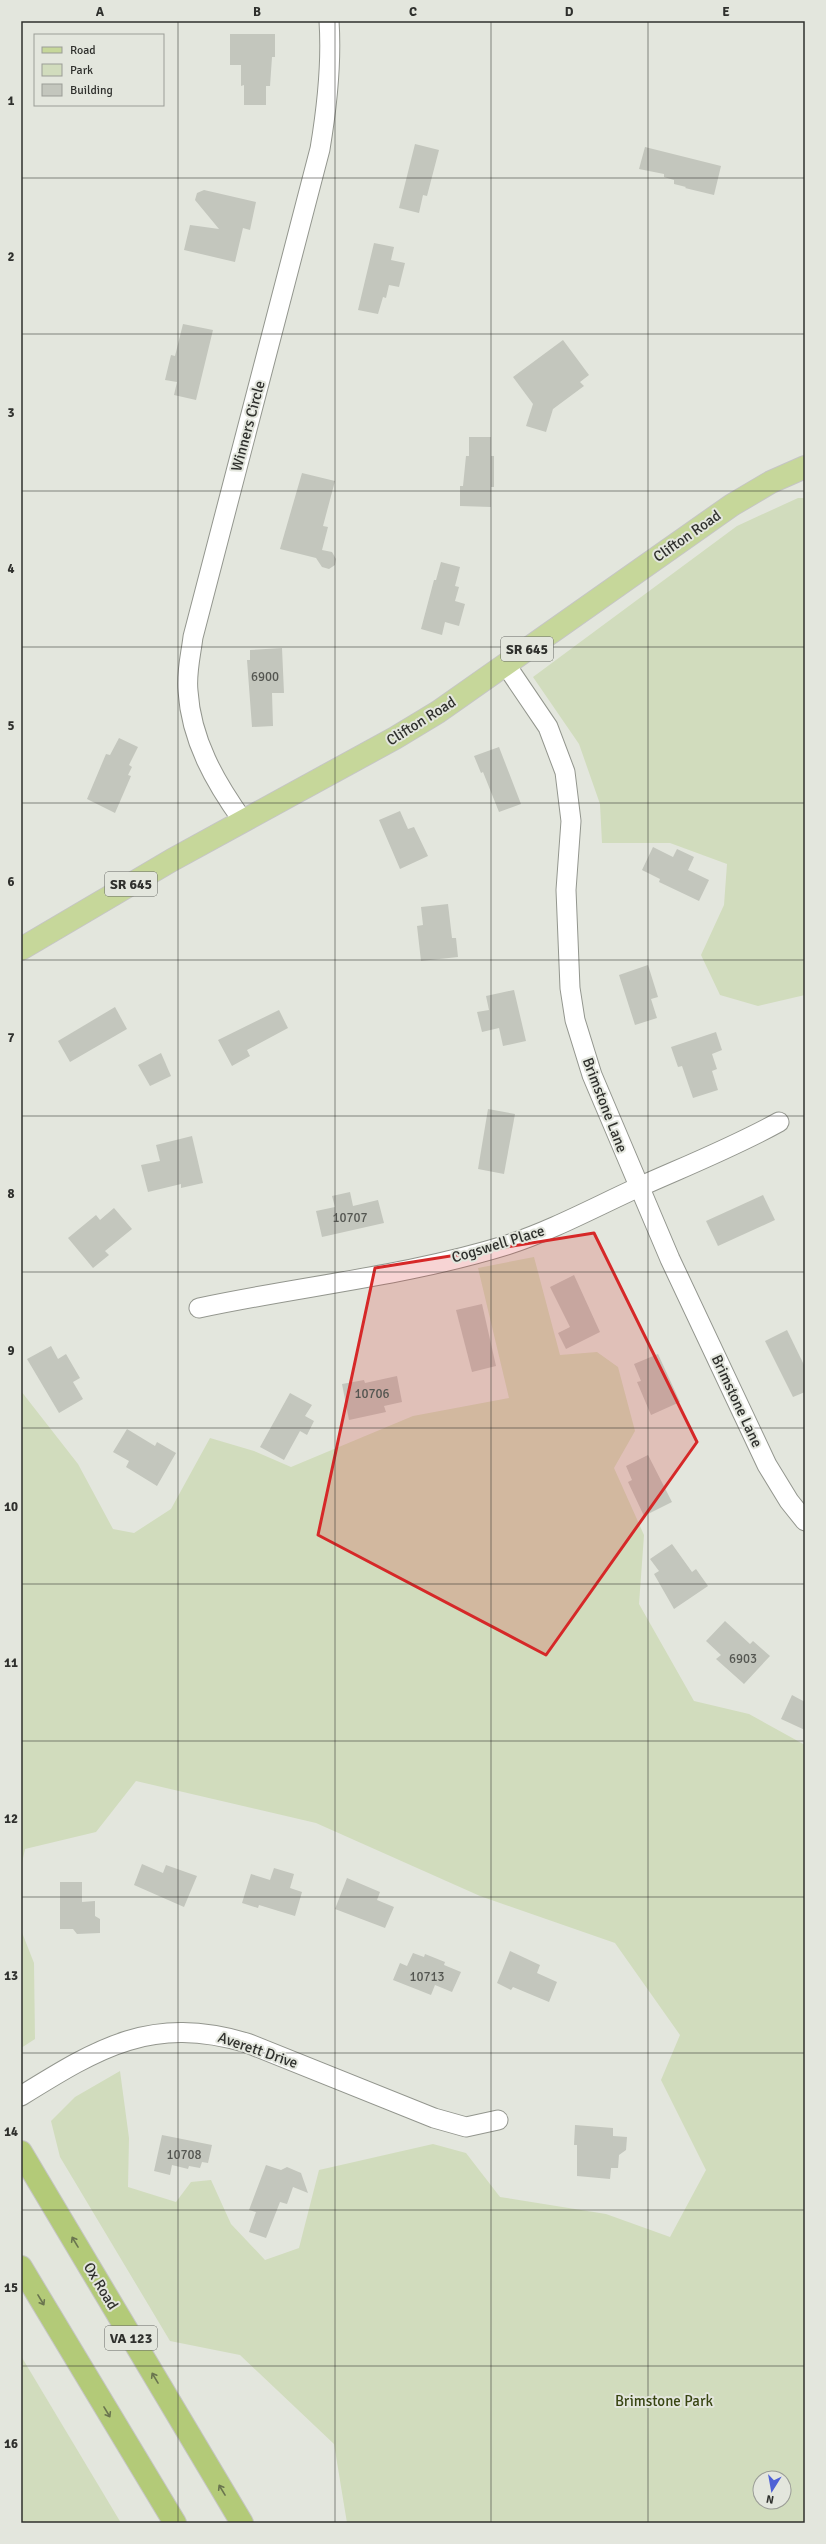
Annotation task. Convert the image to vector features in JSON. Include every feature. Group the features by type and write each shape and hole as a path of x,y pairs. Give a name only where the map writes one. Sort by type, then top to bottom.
{"highway":[{"name":"Ox Road","path":"21,2152 242,2523"},
{"path":"21,2267 175,2523"}],"main road":[{"name":"Clifton Road","path":"21,950 104,899 395,738 506,665 574,615 732,505 771,482 805,467"}],"street":[{"name":"Winners Circle","path":"243,821 217,783 197,740 187,691 188,673 193,637 320,150 328,101 331,43 330,21"},
{"name":"Brimstone Lane","path":"506,665 548,727 565,772 571,821 566,929 575,1020 592,1075 639,1188 767,1465 788,1501 805,1521"},
{"name":"Cogswell Place","path":"199,1308 336,1283 507,1245 557,1226 746,1140 779,1122"},
{"name":"Averett Drive","path":"21,2096 96,2053 120,2043 148,2035 190,2031 222,2036 247,2044 441,2119 466,2127 498,2120"}],"highlighted area":[{"path":"594,1233 697,1442 546,1655 318,1535 375,1268"}],"green space":[{"path":"798,498 805,498 805,995 758,1006 720,995 701,955 724,905 727,864 670,843 602,843 600,804 579,744 533,677 737,526"},
{"name":"Brimstone Park","path":"534,1257 560,1355 597,1352 618,1367 635,1431 614,1468 644,1535 639,1604 694,1701 749,1714 805,1745 805,2523 347,2523 334,2444 240,2355 170,2341 60,2157 51,2121 75,2097 120,2071 129,2138 128,2187 176,2202 191,2182 211,2180 231,2224 265,2260 299,2248 319,2170 433,2144 466,2153 500,2197 606,2214 670,2237 706,2170 661,2080 680,2035 615,1943 480,1896 316,1823 136,1781 96,1832 25,1849 21,1868 21,1391 78,1464 113,1529 134,1533 171,1509 210,1438 254,1451 291,1467 413,1416 509,1398 478,1268"},
{"path":"21,1930 34,1963 35,2039 21,2048"},
{"path":"21,2356 121,2523 21,2523"}],"building":[{"path":"230,34 275,34 275,57 272,57 270,86 266,86 266,105 244,105 244,85 241,86 241,65 230,65"},
{"path":"415,144 439,150 427,196 423,195 419,213 399,208"},
{"path":"645,147 721,166 714,195 674,184 674,180 664,177 664,174 639,169"},
{"path":"204,190 256,202 250,230 243,228 235,262 184,250 190,225 219,229 195,200 197,193"},
{"path":"374,243 394,247 391,260 405,263 399,287 389,285 386,298 383,297 378,314 358,310"},
{"path":"183,324 213,330 196,400 174,395 177,382 165,380 171,355 175,356"},
{"path":"563,340 589,375 580,382 584,386 553,409 546,432 526,426 533,404 513,377"},
{"path":"469,437 491,437 491,456 494,456 494,487 491,487 491,507 460,506 460,486 463,486 466,456 469,456"},
{"path":"302,473 335,481 323,526 328,527 322,550 332,552 336,559 335,565 329,569 322,567 316,558 280,549"},
{"path":"441,562 460,567 455,586 459,587 455,601 465,604 459,626 445,622 442,635 421,629 434,580 436,580"},
{"path":"282,648 284,693 272,693 273,726 252,727 247,660 250,660 250,650"},
{"path":"119,738 138,747 129,765 132,767 128,775 131,776 115,813 87,799 106,754 110,755"},
{"path":"499,747 521,804 499,812 483,772 481,773 474,756"},
{"path":"400,811 408,829 414,827 428,856 400,869 379,820"},
{"path":"653,847 673,857 677,849 694,857 688,870 709,880 699,901 659,882 660,879 642,870"},
{"path":"448,904 452,938 456,938 458,957 421,961 417,926 423,925 421,907"},
{"path":"648,965 658,997 651,999 657,1018 635,1025 619,975"},
{"path":"514,990 526,1041 503,1046 499,1028 482,1032 477,1012 489,1010 486,996"},
{"path":"115,1007 127,1029 70,1062 58,1041"},
{"path":"279,1010 288,1028 247,1050 250,1056 232,1066 218,1040"},
{"path":"716,1032 722,1050 712,1054 717,1069 712,1071 718,1090 693,1098 682,1066 678,1067 671,1047"},
{"path":"161,1053 171,1076 150,1086 138,1065"},
{"path":"488,1109 515,1114 504,1174 478,1169"},
{"path":"192,1136 203,1183 181,1188 181,1184 148,1192 141,1165 160,1161 156,1145"},
{"path":"350,1192 353,1206 378,1200 384,1223 322,1237 316,1211 335,1207 332,1196"},
{"path":"763,1195 775,1220 718,1246 706,1221"},
{"path":"114,1208 132,1229 105,1251 109,1255 93,1268 68,1238 96,1215 100,1220"},
{"path":"574,1275 600,1332 566,1349 558,1333 570,1327 550,1287"},
{"path":"482,1304 496,1366 472,1372 456,1310"},
{"path":"787,1330 805,1367 805,1392 793,1397 765,1341"},
{"path":"51,1346 58,1359 66,1354 80,1378 73,1382 83,1399 59,1413 27,1359"},
{"path":"658,1354 680,1402 651,1415 637,1382 641,1381 634,1364"},
{"path":"397,1376 402,1402 384,1406 386,1412 349,1420 342,1384 364,1380 365,1383"},
{"path":"290,1393 312,1405 305,1416 314,1421 307,1435 300,1431 284,1460 260,1447"},
{"path":"127,1429 155,1446 157,1442 176,1453 157,1486 126,1467 129,1461 113,1452"},
{"path":"648,1455 672,1502 644,1516 628,1482 632,1480 626,1466"},
{"path":"672,1544 692,1572 696,1569 708,1586 674,1609 654,1574 659,1571 650,1559"},
{"path":"725,1621 750,1644 753,1641 770,1656 744,1684 716,1659 721,1655 706,1641"},
{"path":"792,1695 805,1702 805,1730 781,1719"},
{"path":"142,1864 163,1873 166,1865 197,1876 184,1907 134,1885"},
{"path":"274,1868 294,1874 290,1888 302,1892 295,1916 259,1905 258,1908 242,1903 251,1874 270,1880"},
{"path":"347,1878 380,1892 377,1900 394,1907 385,1928 335,1909"},
{"path":"60,1882 82,1882 82,1902 95,1901 95,1916 100,1919 100,1933 77,1934 73,1929 60,1929"},
{"path":"510,1951 540,1965 537,1973 557,1982 549,2002 513,1987 511,1990 497,1983"},
{"path":"413,1953 424,1957 425,1954 445,1962 444,1965 461,1972 452,1992 435,1985 431,1995 393,1980 400,1963 407,1966"},
{"path":"575,2125 613,2128 613,2136 627,2137 626,2150 619,2155 618,2168 611,2168 610,2179 577,2176 577,2145 574,2145"},
{"path":"162,2135 212,2145 208,2163 202,2162 200,2168 189,2166 188,2169 172,2165 170,2175 154,2171"},
{"path":"266,2165 281,2170 287,2167 301,2173 308,2193 293,2187 287,2204 280,2202 266,2238 249,2232 256,2212 249,2210"}]}
